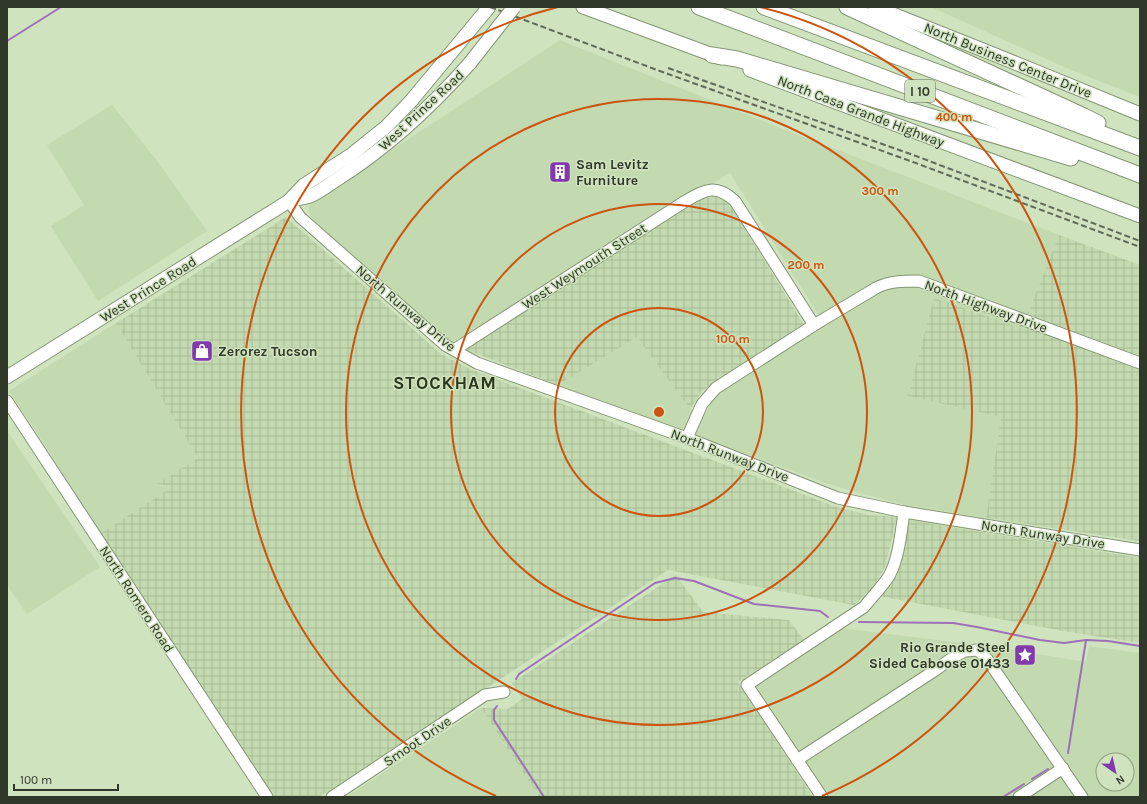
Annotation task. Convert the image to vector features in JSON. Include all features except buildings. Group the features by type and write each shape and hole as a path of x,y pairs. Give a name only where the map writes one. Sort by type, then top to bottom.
{"highway":[{"name":"I 10","path":"699,7 1140,175"},
{"name":"I 10","path":"764,7 1140,148"},
{"path":"847,7 1084,116 1111,131 1140,144"},
{"path":"712,55 737,59 1140,178"}],"main road":[{"name":"West Prince Road","path":"7,377 289,201 304,185 351,154 387,126 411,101 489,7"},
{"name":"West Prince Road","path":"289,201 311,195 349,172 400,133 450,85 470,63 514,7"},
{"name":"North Casa Grande Highway","path":"582,7 1140,216"},
{"name":"North Business Center Drive","path":"875,7 1140,114"}],"street":[{"name":"West Weymouth Street","path":"454,350 684,202 708,190 716,190 726,193 735,201 814,325"},
{"name":"North Runway Drive","path":"289,201 300,218 445,345 477,363 687,438 838,498 904,512 1140,550"},
{"name":"North Highway Drive","path":"687,438 702,404 716,388 814,325 884,284 899,281 919,281 1140,363"},
{"name":"North Romero Road","path":"7,401 267,797"},
{"path":"822,797 747,685 864,608 889,575 896,555 904,512"},
{"path":"797,760 955,656 964,652 978,650 987,659 1082,797"},
{"name":"Smoot Drive","path":"332,797 485,695 504,692"},
{"path":"1019,797 1063,768"}],"shaded area":[{"path":"931,7 1140,7 1140,97 1071,70"},
{"path":"560,40 780,128 1059,235 1022,328 909,396 1002,417 986,518 900,504 828,484 558,385 637,336 690,409 704,416 710,405 723,390 824,324 730,173 451,343 312,219 309,212 309,206 312,202"},
{"path":"112,105 155,158 207,231 98,301 51,226 84,205 47,145"},
{"path":"716,196 727,200 804,325 702,391 690,409 637,337 558,385 465,349 694,200"},
{"path":"286,217 441,354 472,370 837,507 868,515 897,517 885,567 872,589 854,605 668,570 319,797 273,797 98,535 172,487 157,484 198,458 116,323"},
{"path":"1059,235 1140,265 1140,541 986,518 1001,417 908,396 934,298 1022,328"},
{"path":"116,323 198,458 158,485 172,487 98,535 49,451 9,391"},
{"path":"7,431 100,567 27,614 7,585"},
{"path":"909,520 1140,558 1140,643 1063,631 879,596 897,571"},
{"path":"676,575 703,612 789,620 804,640 738,682 813,797 539,797 481,708 508,709 522,699 512,683"},
{"path":"840,628 995,647 1086,662 1089,646 1140,653 1140,797 828,797 754,686"},
{"path":"481,708 539,797 346,797"}],"waterway":[{"path":"7,41 61,7"},
{"path":"516,679 519,674 655,583 675,578 694,581 754,604 820,611 828,617"},
{"path":"859,622 953,623 1040,640 1064,643 1086,640 1108,641 1140,646"},
{"path":"1068,753 1086,640"},
{"path":"497,706 494,710 494,720 544,797"},
{"path":"1032,779 1048,769"},
{"path":"1003,797 1024,784"}],"railway":[{"path":"490,7 657,70 913,162 1140,247"},
{"path":"668,68 916,156 1140,241"},
{"path":"1020,655 1031,656"}],"place":[{"name":"Sam Levitz Furniture","path":"560,172"},
{"name":"Zerorez Tucson","path":"202,351"},
{"name":"Rio Grande Steel Sided Caboose 01433","path":"1025,655"}],"district":[{"name":"STOCKHAM","path":"445,383"}]}
